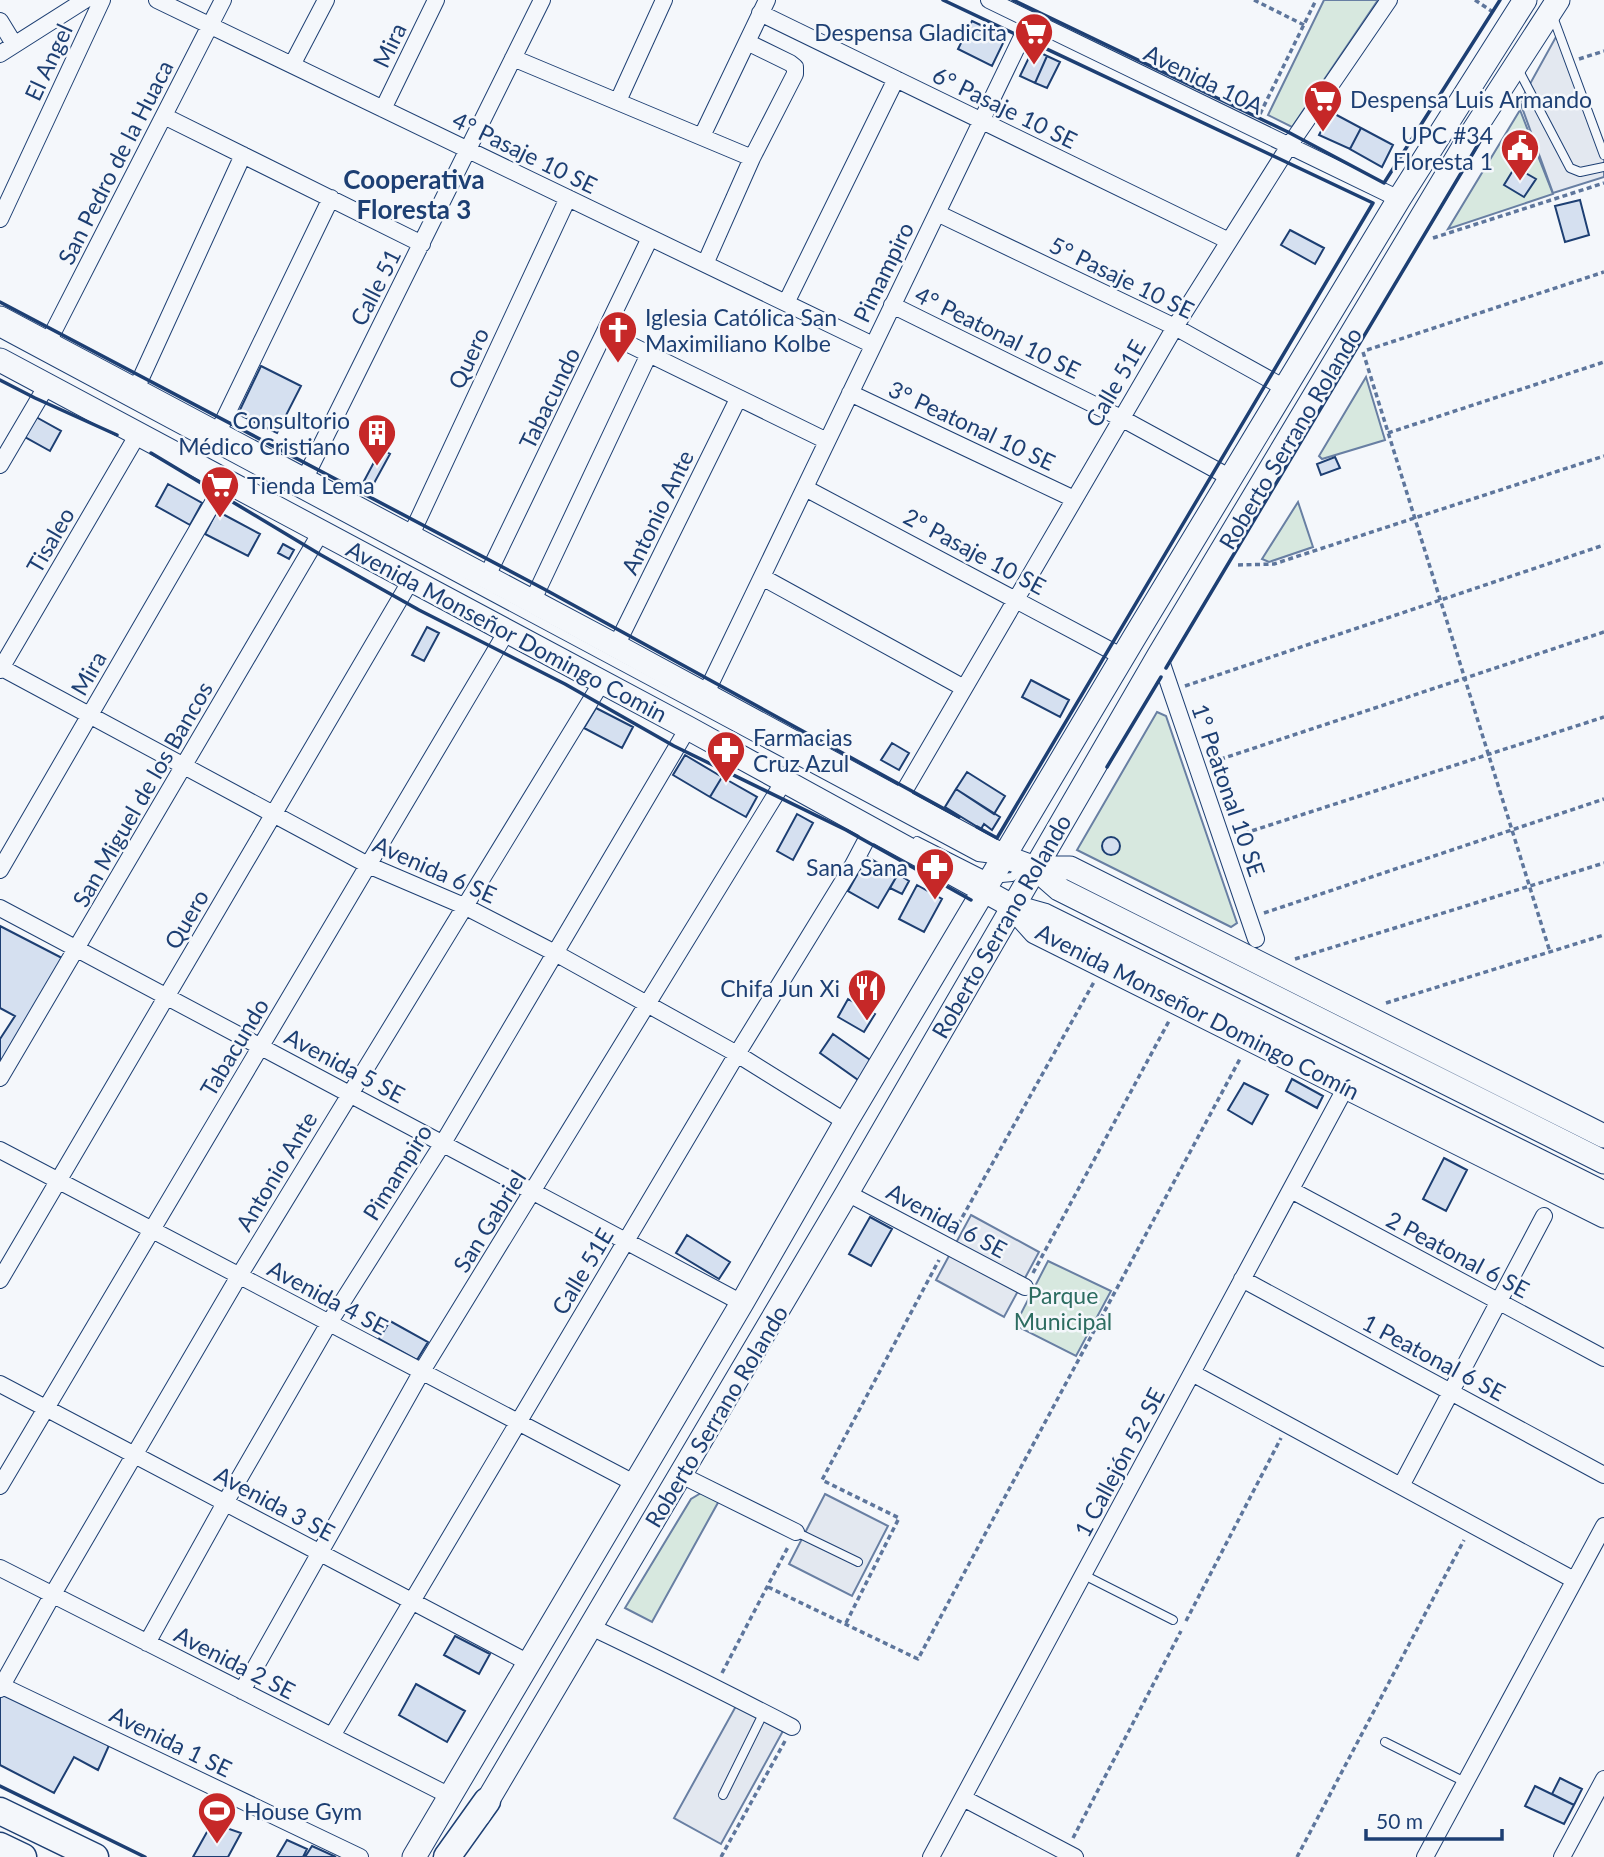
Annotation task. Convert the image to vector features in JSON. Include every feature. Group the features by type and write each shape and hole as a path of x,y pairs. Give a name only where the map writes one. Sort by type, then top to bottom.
{"main road":[{"name":"Roberto Serrano Rolando","path":"414,1857 743,1303 846,1122 1231,478 1525,0"},
{"name":"Roberto Serrano Rolando","path":"454,1857 847,1193 1012,906 1032,866 1215,565 1402,248 1516,64 1548,3"},
{"name":"Avenida Monseñor Domingo Comin","path":"0,318 1005,857 1032,866"},
{"name":"Avenida Monseñor Domingo Comin","path":"0,360 688,728 792,779 872,829 988,885 1012,906"},
{"name":"Avenida Monseñor Domingo Comín","path":"1032,866 1070,868 1359,1012 1409,1051 1604,1162"},
{"name":"Avenida Monseñor Domingo Comín","path":"1032,866 1059,888 1409,1051 1604,1136"},
{"name":"Avenida Monseñor Domingo Comín","path":"1012,906 1035,932 1346,1087 1604,1193"},
{"name":"Avenida Monseñor Domingo Comín","path":"1012,906 1044,915 1455,1130 1604,1216"},
{"path":"447,1857 487,1801"},
{"path":"0,1811 95,1857"},
{"path":"0,1846 23,1857"}],"street":[{"path":"0,54 85,0"},
{"name":"El Angel","path":"0,219 102,0"},
{"name":"4° Pasaje 10 SE","path":"157,0 873,345"},
{"name":"San Pedro de la Huaca","path":"47,344 223,0"},
{"path":"292,65 326,0"},
{"name":"Mira","path":"383,109 436,0"},
{"name":"Calle 51","path":"303,480 542,0"},
{"path":"618,101 664,0"},
{"name":"Avenida 10A","path":"989,0 1289,146 1406,196"},
{"name":"Calle 51E","path":"899,800 1175,327 1289,146 1389,0"},
{"path":"702,136 763,7"},
{"name":"6° Pasaje 10 SE","path":"763,7 896,79 1229,241"},
{"name":"Pimampiro","path":"705,695 1030,20"},
{"path":"0,22 14,44"},
{"path":"705,264 752,158 795,74 795,67 790,63 747,42"},
{"path":"513,58 752,158"},
{"path":"786,303 896,79"},
{"path":"164,116 422,244"},
{"path":"135,391 243,155"},
{"path":"217,434 331,198"},
{"name":"Quero","path":"410,537 568,198"},
{"name":"5° Pasaje 10 SE","path":"937,213 1175,327 1285,388"},
{"name":"Tabacundo","path":"486,578 650,238"},
{"name":"4° Peatonal 10 SE","path":"892,305 1121,418 1231,478"},
{"path":"606,334 827,441"},
{"path":"532,602 649,354"},
{"path":"0,465 47,385"},
{"name":"3° Peatonal 10 SE","path":"850,393 1074,499"},
{"name":"Antonio Ante","path":"616,646 738,398"},
{"name":"Tisaleo","path":"0,668 138,434"},
{"name":"2° Pasaje 10 SE","path":"804,488 1124,657"},
{"name":"Mira","path":"0,870 215,499"},
{"name":"San Miguel de los Bancos","path":"0,1078 321,532"},
{"path":"761,577 964,688"},
{"name":"Quero","path":"0,1280 411,580"},
{"name":"Tabacundo","path":"0,1486 507,631"},
{"name":"1° Peatonal 10 SE","path":"1159,655 1256,939"},
{"name":"Avenida 6 SE","path":"0,668 368,865 464,906 556,954 737,1054 846,1122"},
{"name":"Antonio Ante","path":"1,1687 239,1276 602,682"},
{"name":"Pimampiro","path":"147,1643 329,1323 443,1143 688,728"},
{"name":"San Gabriel","path":"242,1691 422,1371 647,1005 792,779"},
{"name":"Calle 51E","path":"332,1736 872,829"},
{"name":"Avenida 5 SE","path":"0,908 743,1303"},
{"name":"1 Callejón 52 SE","path":"931,1857 1346,1087"},
{"name":"Avenida 4 SE","path":"0,1150 636,1483"},
{"name":"2 Peatonal 6 SE","path":"1291,1190 1604,1358"},
{"name":"Avenida 6 SE","path":"847,1193 1025,1287"},
{"path":"1401,1486 1544,1216"},
{"name":"1 Peatonal 6 SE","path":"1242,1279 1604,1475"},
{"path":"1192,1373 1574,1580"},
{"name":"Avenida 3 SE","path":"0,1384 529,1663"},
{"path":"681,1475 796,1532"},
{"path":"1425,1857 1604,1525"},
{"name":"Avenida 2 SE","path":"0,1568 450,1796"},
{"path":"591,1627 792,1727"},
{"name":"Avenida 1 SE","path":"1,1687 360,1857"},
{"path":"1562,1857 1603,1784"},
{"path":"963,1798 1070,1855"}],"lane":[{"name":"Roberto Serrano Rolando","path":"1406,196 1493,62 1548,3"},
{"name":"Roberto Serrano Rolando","path":"988,885 1012,877 1032,866 1427,195 1548,3"},
{"path":"1548,3 1604,155"},
{"path":"1516,64 1570,168 1580,173 1604,167"},
{"name":"Avenida Monseñor Domingo Comin","path":"0,333 978,857 1005,857"},
{"name":"Avenida Monseñor Domingo Comin","path":"0,350 792,779"},
{"name":"Roberto Serrano Rolando","path":"1005,857 1021,845 1083,744"},
{"name":"Avenida Monseñor Domingo Comin","path":"909,836 988,885"},
{"path":"796,1532 858,1562"},
{"path":"1084,1575 1173,1620"},
{"path":"723,1795 764,1712"},
{"path":"1385,1742 1465,1782"}],"path":[{"path":"1254,0 1304,25"},
{"path":"1253,128 1316,0"},
{"path":"1569,62 1604,51"},
{"path":"1402,248 1604,183"},
{"path":"1550,952 1362,351 1604,272"},
{"path":"1388,433 1604,362"},
{"path":"1215,565 1274,564 1604,456"},
{"path":"1171,691 1604,545"},
{"path":"1197,767 1604,632"},
{"path":"1222,841 1604,717"},
{"path":"1249,919 1604,799"},
{"path":"1266,968 1604,863"},
{"path":"1359,1012 1604,934"},
{"path":"846,1623 899,1518 822,1480 947,1245 1103,966"},
{"path":"1025,1287 1179,1004"},
{"path":"768,1587 918,1658 1250,1040"},
{"path":"1070,1855 1288,1425"},
{"path":"1297,1857 1472,1525"},
{"path":"714,1689 796,1532"},
{"path":"721,1857 792,1727"}],"green space":[{"path":"1324,0 1378,0 1292,127 1268,115"},
{"path":"1520,110 1553,194 1448,229"},
{"path":"1366,377 1385,440 1322,459 1319,456"},
{"path":"1298,502 1313,547 1269,562 1262,559"},
{"path":"1157,712 1166,716 1237,923 1231,927 1077,850"},
{"name":"Parque Municipal","path":"1048,1261 1111,1291 1076,1356 1015,1325"},
{"path":"701,1493 720,1499 652,1622 625,1608 691,1499"}],"shaded area":[{"path":"1557,35 1604,158 1604,177 1553,193 1520,102"},
{"path":"971,1215 1039,1252 1004,1317 936,1280"},
{"path":"825,1494 888,1526 852,1596 789,1564"},
{"path":"736,1706 783,1731 721,1844 674,1818"}],"building":[{"path":"972,21 1006,37 992,66 958,49"},
{"name":"Despensa Gladicita","path":"1033,49 1047,56 1035,83 1020,76"},
{"path":"1047,56 1060,62 1047,88 1035,83"},
{"path":"1331,112 1361,128 1350,149 1319,135"},
{"path":"1361,128 1393,145 1382,167 1350,149"},
{"name":"UPC #34 Floresta 1","path":"1515,167 1536,179 1524,197 1504,185"},
{"path":"1580,200 1589,235 1565,242 1555,206"},
{"path":"1290,230 1324,248 1315,264 1281,245"},
{"path":"261,366 301,386 277,433 238,414"},
{"path":"36,417 61,431 50,451 25,437"},
{"name":"Consultorio Médico Cristiano","path":"381,449 390,454 373,485 364,481"},
{"path":"1335,457 1340,468 1321,475 1317,464"},
{"path":"168,484 202,503 190,525 156,506"},
{"path":"217,511 260,534 248,556 205,534"},
{"path":"283,544 294,550 289,559 278,553"},
{"path":"427,627 439,633 424,661 412,655"},
{"path":"1031,680 1069,700 1060,717 1022,697"},
{"path":"596,708 633,727 622,748 584,728"},
{"path":"892,743 909,753 899,770 881,760"},
{"path":"685,755 722,777 710,797 673,775"},
{"path":"967,772 1005,796 994,814 956,789"},
{"path":"722,777 757,797 746,817 710,797"},
{"path":"956,789 1000,817 992,830 984,824 981,829 945,807"},
{"path":"797,814 813,823 793,860 777,851"},
{"path":"1107,837 1115,837 1120,846 1118,853 1107,855 1102,850 1102,842"},
{"path":"867,857 898,874 878,908 848,891"},
{"path":"898,874 909,881 902,894 890,888"},
{"path":"917,885 942,899 924,932 899,919"},
{"path":"0,926 62,958 0,1069 0,1039 15,1016 0,1008"},
{"path":"848,999 875,1014 864,1032 838,1017"},
{"path":"833,1034 873,1062 861,1082 820,1053"},
{"path":"1292,1079 1323,1096 1317,1108 1286,1091"},
{"path":"1244,1083 1268,1095 1252,1124 1228,1110"},
{"path":"1444,1158 1467,1170 1446,1211 1423,1199"},
{"path":"870,1217 892,1229 871,1266 849,1254"},
{"path":"687,1235 730,1262 719,1279 676,1253"},
{"path":"390,1321 428,1342 417,1360 379,1339"},
{"path":"455,1636 490,1654 479,1674 444,1655"},
{"path":"416,1684 465,1711 447,1742 399,1715"},
{"path":"4,1687 111,1741 98,1770 74,1757 54,1793 0,1765 0,1695"},
{"path":"1560,1778 1582,1789 1574,1805 1552,1794"},
{"path":"1535,1786 1574,1805 1564,1824 1525,1806"},
{"name":"House Gym","path":"212,1823 241,1833 228,1857 193,1857"},
{"path":"287,1840 307,1849 303,1857 277,1857"},
{"path":"312,1846 336,1857 305,1857"}],"wall":[{"path":"943,0 1373,203 997,838 977,827"},
{"path":"1013,0 1288,132 1384,183 1500,0"},
{"path":"1166,668 1485,133"},
{"path":"0,302 544,589 959,817"},
{"path":"0,380 117,435"},
{"path":"151,453 419,610 565,684 674,746 846,830 971,900"},
{"path":"1107,767 1161,677"},
{"path":"0,1786 145,1857"}],"place":[{"name":"Despensa Gladicita","path":"1034,66"},
{"name":"Despensa Luis Armando","path":"1323,133"},
{"name":"UPC #34 Floresta 1","path":"1520,182"},
{"name":"Iglesia Católica San Maximiliano Kolbe","path":"618,364"},
{"name":"Consultorio Médico Cristiano","path":"377,467"},
{"name":"Tienda Lema","path":"220,519"},
{"name":"Farmacias Cruz Azul","path":"726,784"},
{"name":"Sana Sana","path":"935,901"},
{"name":"Chifa Jun Xi","path":"867,1022"},
{"name":"House Gym","path":"217,1845"}],"district":[{"name":"Cooperativa Floresta 3","path":"414,194"}]}
